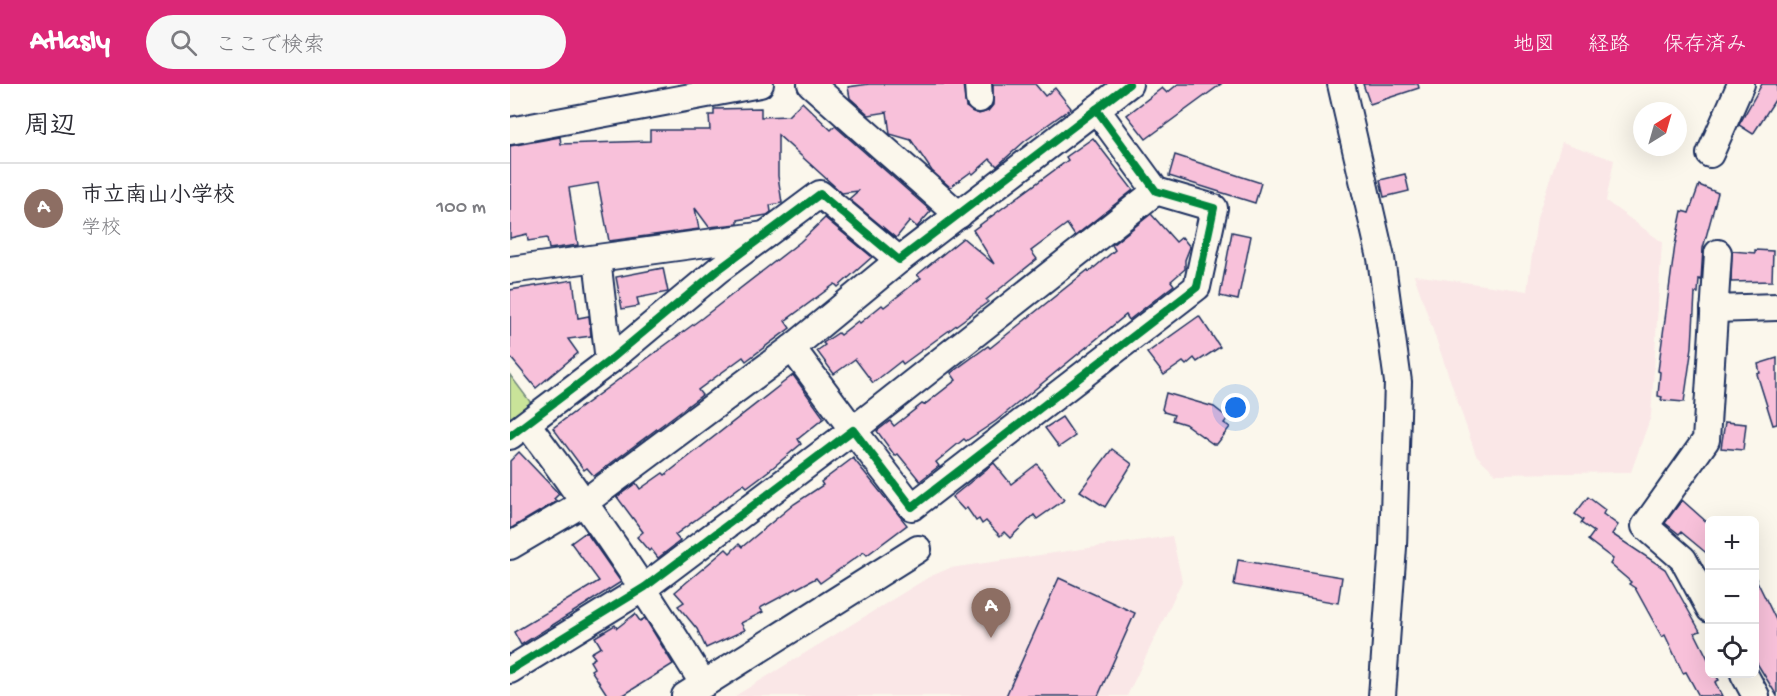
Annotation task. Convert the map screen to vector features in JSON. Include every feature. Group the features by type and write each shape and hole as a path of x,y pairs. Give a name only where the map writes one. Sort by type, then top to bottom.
{"street":[{"path":"510,131 760,84"},
{"path":"811,84 959,215"},
{"path":"510,546 585,501 792,348 899,260 1129,84"},
{"path":"1341,84 1381,258 1398,382 1393,547 1382,696"},
{"path":"1710,154 1741,84"},
{"path":"792,348 912,507 1197,287 1214,208 1156,191 1096,109"},
{"path":"510,670 645,587 853,430 1156,191"},
{"path":"899,260 820,194 768,235 718,270 609,361 518,430 585,501 645,587 694,689 918,549"},
{"path":"510,270 768,235"},
{"path":"1705,600 1683,559 1645,526 1706,440 1718,253"},
{"path":"597,259 609,361"},
{"path":"1714,309 1777,307"},
{"path":"1746,678 1756,696"}],"shaded area":[{"path":"1562,142 1614,160 1606,201 1662,242 1651,416 1631,472 1496,474 1476,455 1414,275 1527,291 1537,218"},
{"path":"1172,536 1182,581 1127,696 735,696 929,577 950,568"}],"green space":[{"path":"510,375 534,407 510,424"}],"building":[{"path":"869,84 963,84 966,107 979,114 988,111 993,105 993,84 1035,84 1045,96 1055,88 1071,108 1025,141 997,166 990,159 973,174 971,172 950,187 932,171 911,140 890,134 887,112 869,115 850,98 848,87"},
{"path":"1178,84 1221,84 1146,139 1127,115 1162,88 1167,93"},
{"path":"1363,84 1418,84 1419,88 1370,104"},
{"path":"1762,84 1777,84 1777,97 1753,134 1739,125"},
{"path":"802,102 831,130 835,126 931,211 917,227 910,221 896,238 849,199 858,191 842,193 778,135 778,176 782,203 770,205 771,212 767,215 738,220 738,224 709,227 695,208 699,229 609,241 598,183 569,188 578,245 549,249 547,238 528,241 527,234 510,238 510,146 560,137 561,144 650,141 650,130 710,130 709,115 714,115 714,109 761,108 761,117 788,116"},
{"path":"1093,138 1133,190 1075,236 1067,224 1031,251 1037,259 986,300 988,302 903,364 901,361 873,383 855,359 834,374 817,351 825,345 823,343 838,333 840,335 858,321 860,323 882,305 884,307 921,278 917,275 963,238 994,264 973,230 1068,160 1066,157"},
{"path":"1175,155 1261,183 1255,203 1169,176"},
{"path":"1405,174 1409,191 1384,197 1380,180"},
{"path":"1699,185 1718,193 1703,248 1701,280 1699,279 1698,293 1695,293 1692,347 1684,402 1661,400 1662,397 1658,396 1660,372 1658,371 1675,245 1682,211 1689,213"},
{"path":"1151,214 1176,242 1182,237 1190,247 1185,260 1185,269 1171,281 1174,285 1129,320 1126,315 996,421 966,441 964,439 936,462 939,466 920,481 898,454 895,456 877,431 890,421 894,426 956,380 951,373 988,346 990,348 1088,270 1089,272 1115,250 1112,245"},
{"path":"825,218 872,257 838,287 835,284 785,321 790,328 746,361 743,357 698,390 702,395 594,476 587,468 584,470 553,428 702,318 800,242"},
{"path":"1232,232 1251,236 1238,300 1220,296"},
{"path":"1755,250 1773,251 1772,281 1731,282 1732,251 1755,253"},
{"path":"663,268 668,292 637,298 639,306 622,309 616,277"},
{"path":"573,280 578,318 589,316 591,336 568,339 578,353 536,388 510,357 510,290"},
{"path":"1199,316 1220,347 1197,362 1194,358 1186,365 1183,362 1164,375 1147,353"},
{"path":"1777,358 1777,424 1773,425 1757,374 1760,373 1758,364"},
{"path":"793,375 824,418 798,439 801,444 771,469 747,487 744,484 675,535 680,541 658,558 637,537 643,532 617,497 636,483 640,489 663,473 665,475"},
{"path":"1166,393 1214,407 1228,418 1224,423 1230,427 1217,444 1213,444 1185,424 1172,420 1174,415 1164,412 1162,409"},
{"path":"1062,417 1075,436 1059,447 1045,428"},
{"path":"1725,422 1746,424 1743,450 1721,448"},
{"path":"1112,449 1132,464 1105,507 1080,491"},
{"path":"519,452 559,494 554,499 557,501 510,529 510,461"},
{"path":"853,458 907,525 867,555 864,552 820,583 816,578 760,608 763,612 741,623 745,630 706,648 697,629 678,606 684,602 675,592 726,549 730,553 739,544 742,547 794,504 823,485 821,482"},
{"path":"994,463 1011,484 1037,464 1064,500 1037,519 1034,515 1010,538 1004,532 1000,536 986,521 982,524 979,519 976,521 967,508 964,510 952,497"},
{"path":"1588,497 1605,510 1603,514 1618,525 1612,534 1665,569 1700,631 1695,633 1705,653 1705,678 1718,678 1719,680 1715,682 1722,696 1699,696 1686,672 1683,673 1665,635 1662,637 1635,588 1629,584 1631,582 1610,564 1613,559 1588,540 1594,532 1581,523 1583,520 1575,514"},
{"path":"1682,500 1705,521 1705,552 1681,532 1679,534 1665,523"},
{"path":"586,532 621,582 521,645 514,632 599,581 571,543"},
{"path":"1238,560 1342,577 1338,603 1234,585"},
{"path":"1059,578 1135,613 1098,696 1006,696"},
{"path":"1759,585 1777,622 1777,696 1759,667"},
{"path":"635,614 640,621 645,618 673,664 622,696 608,696 591,670 594,668 590,661 595,658 591,653 601,647 595,637 615,625 617,628"}],"cycle path":[{"path":"510,436 609,361 718,270 820,194 899,260 1129,84"},
{"path":"510,670 645,587 853,430 912,507 1197,287 1214,208 1156,191 1096,109"}],"place":[{"name":"市立南山小学校","path":"991,638"}]}
